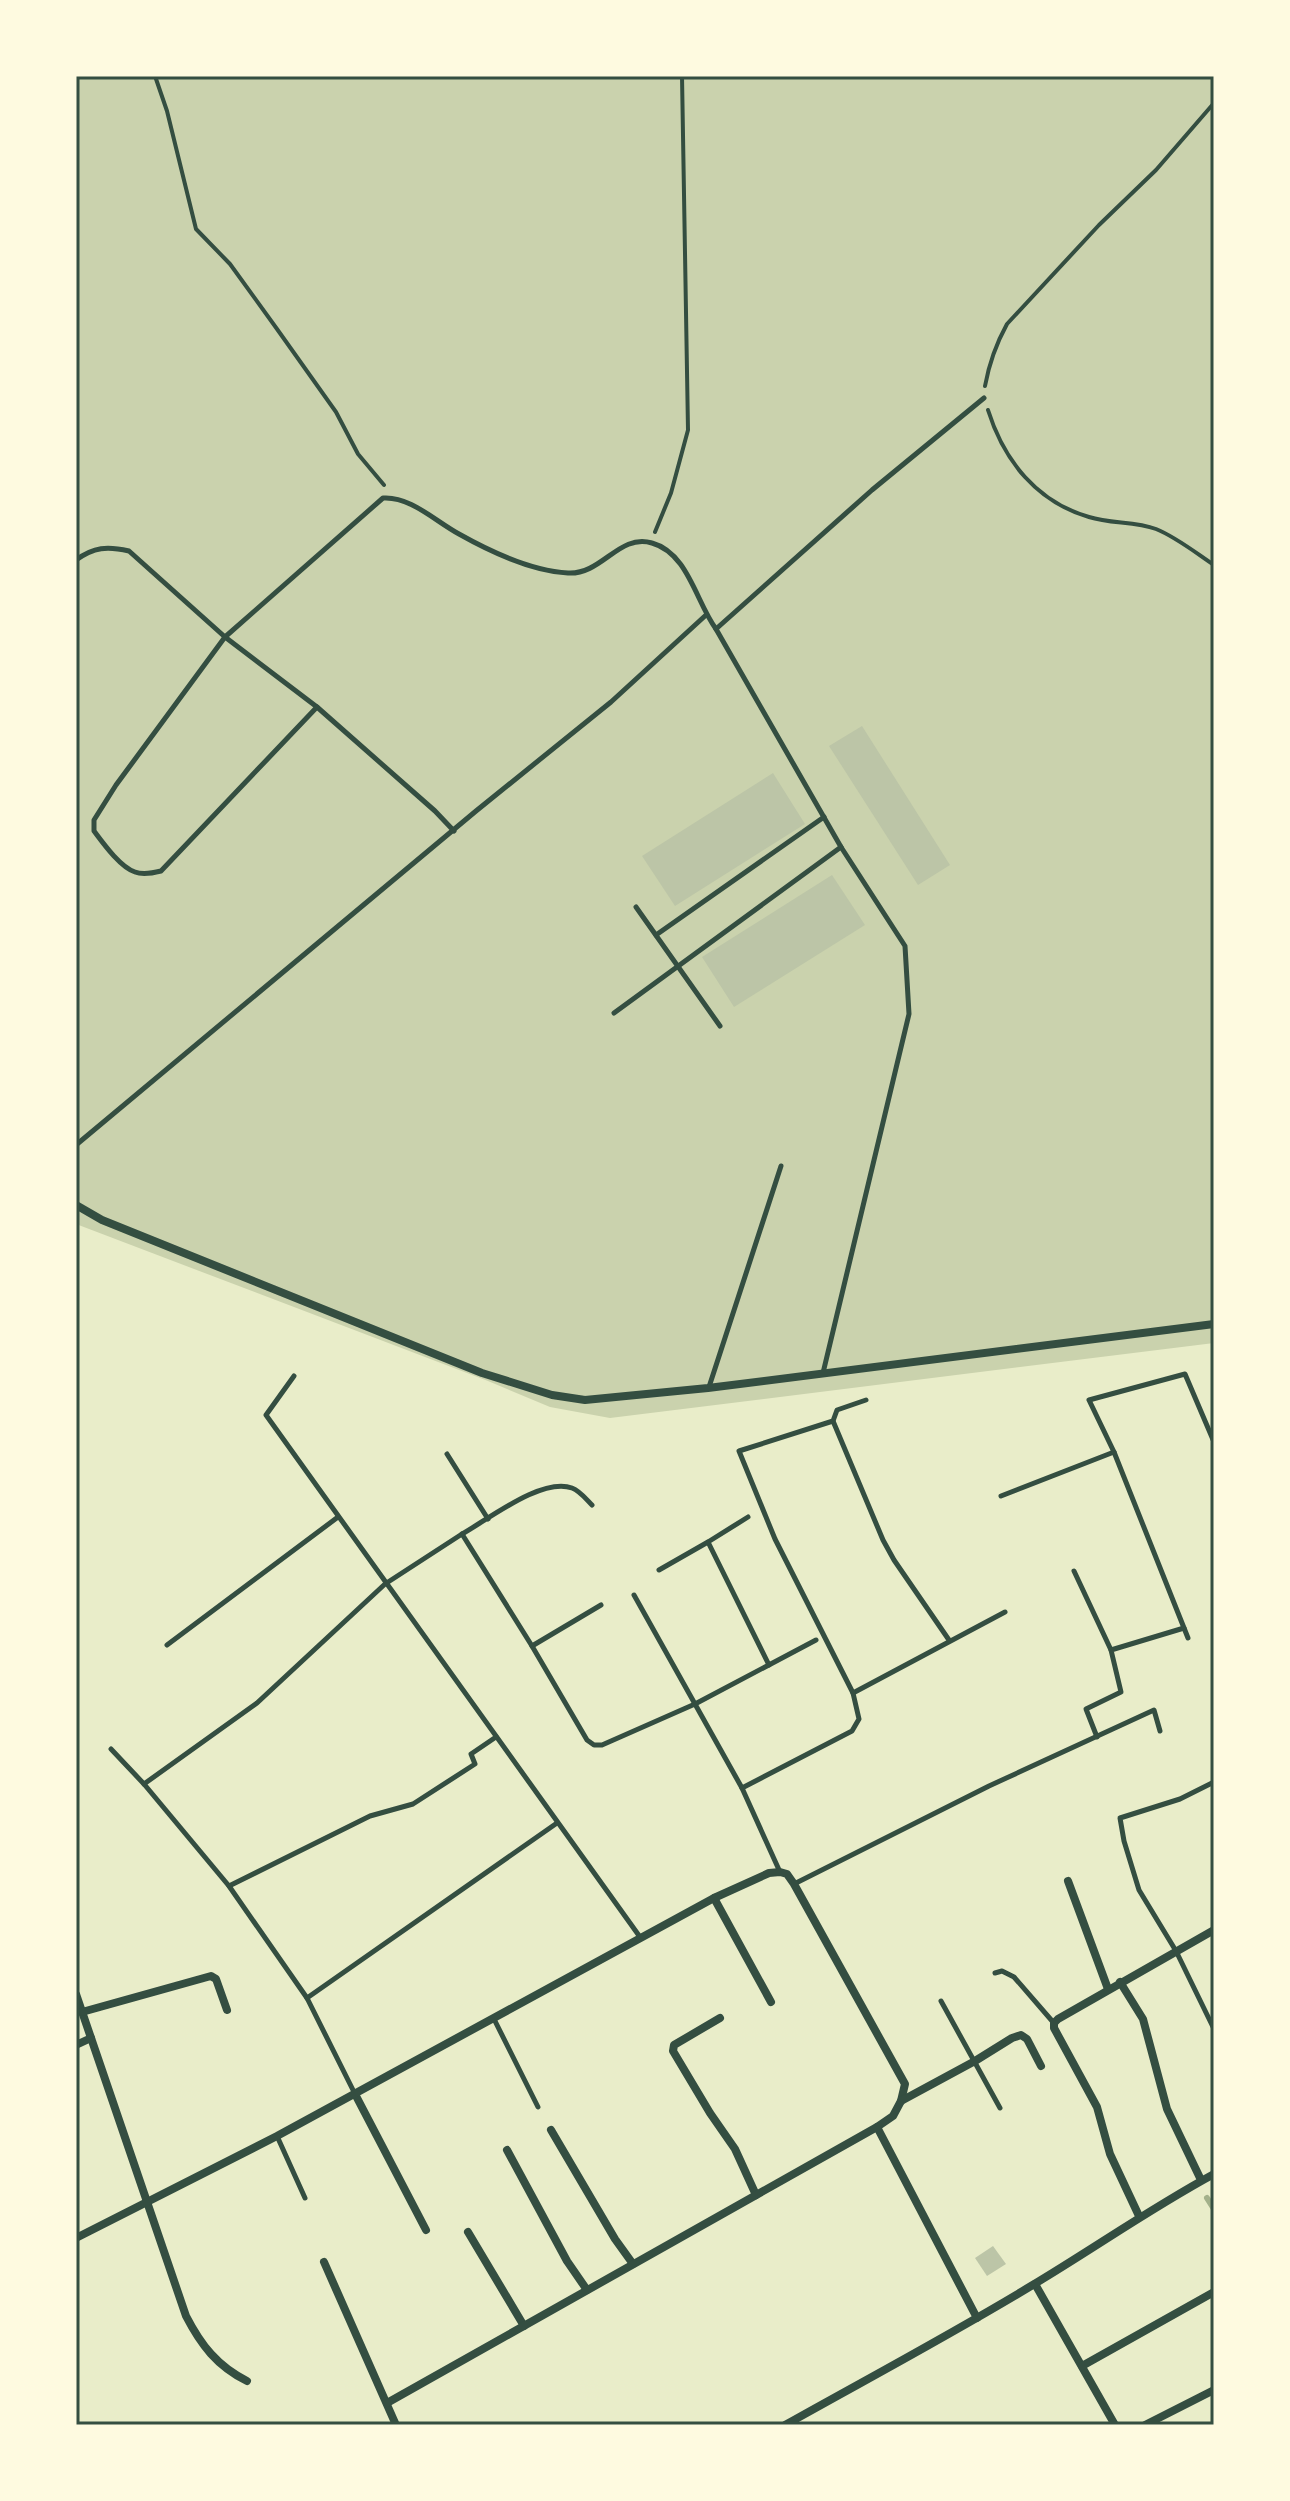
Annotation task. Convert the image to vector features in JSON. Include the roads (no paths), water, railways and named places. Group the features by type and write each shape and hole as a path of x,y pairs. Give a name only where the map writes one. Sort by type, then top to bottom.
{"street":[{"path":"76,1205 102,1220 482,1373 552,1395 585,1400 708,1388 1214,1324"},
{"path":"76,2238 277,2136 714,1898 769,1873 787,1874 905,2084 893,2116 387,2403"},
{"path":"1068,1881 1108,1989"},
{"path":"714,1898 771,2002"},
{"path":"1139,2216 1110,2154 1097,2107 1054,2023 1214,1930"},
{"path":"82,2012 211,1976 216,1979 227,2010"},
{"path":"785,2425 1035,2284 1139,2216 1206,2178 1167,2109 1143,2019 1120,1982"},
{"path":"76,1994 186,2316 213,2358 247,2381"},
{"path":"720,2018 682,2039 674,2045 673,2051 735,2149 756,2195"},
{"path":"901,2101 1021,2035 1027,2039 1041,2066"},
{"path":"76,2045 91,2038"},
{"path":"355,2094 426,2230"},
{"path":"877,2127 977,2318"},
{"path":"551,2130 633,2264"},
{"path":"507,2150 567,2261 587,2290"},
{"path":"468,2232 524,2326"},
{"path":"324,2262 396,2425"},
{"path":"1035,2284 1115,2425"},
{"path":"1082,2366 1214,2292"},
{"path":"1145,2425 1214,2390"}],"lane":[{"path":"716,629 872,490 984,398"},
{"path":"317,707 161,871 134,872 111,852 94,831 94,820 146,742 225,637 383,498 394,497 492,551 530,565 570,573 599,565 620,547 638,542 651,542 674,556 841,847 905,946 909,1014 823,1373"},
{"path":"77,558 93,549 111,547 129,551 225,637 317,707 454,831"},
{"path":"76,1145 611,702 706,615"},
{"path":"656,935 824,817"},
{"path":"614,1013 841,847"},
{"path":"636,907 720,1026"},
{"path":"708,1388 781,1166"},
{"path":"1188,1638 1114,1452 1089,1400 1185,1374 1214,1442"},
{"path":"294,1376 266,1415 640,1937"},
{"path":"866,1400 837,1410 833,1421 888,1550 949,1640"},
{"path":"742,1788 852,1731 859,1719 853,1693 775,1539 739,1451 833,1421"},
{"path":"1001,1496 1114,1452"},
{"path":"447,1454 488,1519"},
{"path":"144,1784 257,1703 385,1584 462,1534 534,1492 551,1486 576,1489 592,1505"},
{"path":"167,1645 338,1517"},
{"path":"659,1570 748,1517"},
{"path":"462,1534 587,1740 594,1745 602,1745 695,1704 816,1640"},
{"path":"708,1542 769,1665"},
{"path":"1074,1571 1111,1650 1121,1692 1086,1709 1097,1737"},
{"path":"634,1595 742,1788 780,1872"},
{"path":"532,1646 601,1605"},
{"path":"853,1693 1005,1612"},
{"path":"1111,1650 1184,1628"},
{"path":"794,1884 989,1786 1154,1710 1160,1731"},
{"path":"229,1886 370,1816 413,1804 475,1764 471,1754 496,1737"},
{"path":"111,1749 229,1886 307,1998 355,2094"},
{"path":"1214,1782 1180,1799 1120,1818 1139,1890 1176,1951 1214,2029"},
{"path":"307,1998 557,1823"},
{"path":"995,1973 1002,1971 1014,1977 1054,2023"},
{"path":"941,2001 1000,2108"},
{"path":"494,2019 538,2107"},
{"path":"277,2136 305,2198"}],"waterway":[{"path":"1207,2198 1214,2209"}]}
